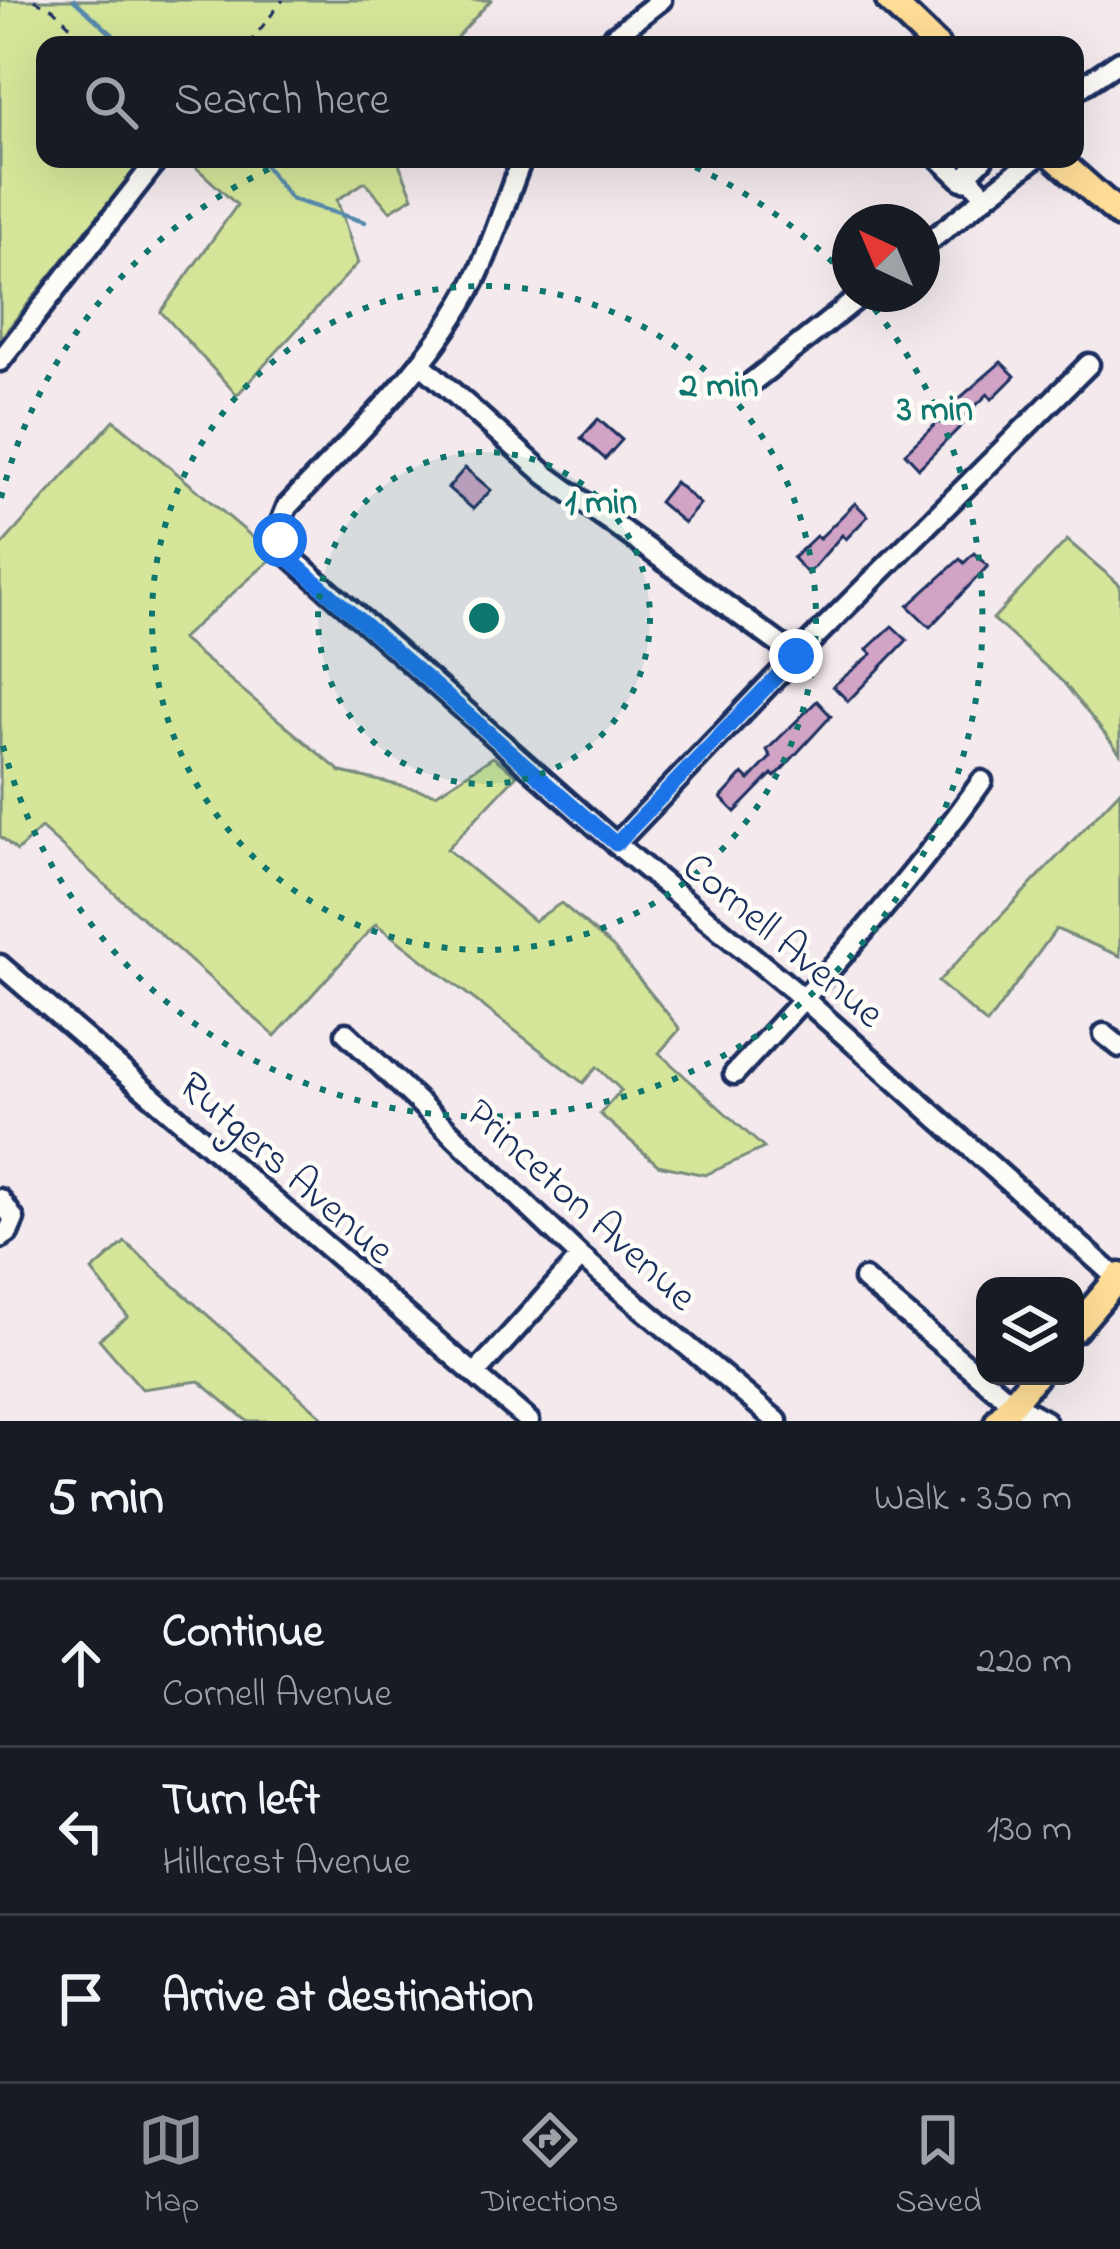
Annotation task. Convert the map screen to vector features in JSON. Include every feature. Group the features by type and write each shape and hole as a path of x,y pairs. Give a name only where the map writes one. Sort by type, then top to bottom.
{"main road":[{"path":"889,0 927,36"},
{"path":"1067,168 1120,214"},
{"path":"1084,1319 1119,1278"},
{"path":"1005,1412 1028,1385"}],"street":[{"path":"615,36 661,0"},
{"path":"1084,86 1120,62"},
{"path":"0,361 151,168"},
{"path":"519,168 476,278 421,364 546,476 796,656"},
{"path":"950,168 972,181 986,197"},
{"path":"962,179 974,168"},
{"path":"940,234 1023,168"},
{"path":"752,382 840,312"},
{"name":"Cornell Avenue","path":"421,364 287,507 279,527 280,540 293,562 616,844 804,999 1119,1278"},
{"path":"616,844 796,656 1089,364"},
{"path":"734,1074 804,999 982,781"},
{"name":"Rutgers Avenue","path":"0,965 529,1421"},
{"name":"Princeton Avenue","path":"346,1033 581,1257 777,1421"},
{"path":"1103,1034 1120,1047"},
{"path":"0,1198 14,1219 4,1235"},
{"path":"476,1374 581,1257"},
{"path":"864,1279 1005,1412 1045,1421"}],"path":[{"path":"34,0 53,9 81,36"},
{"path":"255,36 283,0"}],"green space":[{"path":"0,0 491,0 458,36 36,36 36,168 136,168 0,339"},
{"path":"197,168 401,168 413,197 390,211 365,182 337,200 358,263 237,395 161,312 237,205"},
{"path":"114,420 275,556 181,639 341,772 436,794 493,757 517,775 447,849 534,921 561,903 613,947 680,1029 659,1053 764,1148 705,1175 658,1165 600,1114 621,1090 597,1067 583,1083 376,924 275,1036 41,828 17,851 0,836 0,547"},
{"path":"1067,540 1120,585 1120,753 1064,683 993,619"},
{"path":"1120,791 1120,956 1056,929 987,1024 938,982"},
{"path":"125,1242 327,1421 247,1421 199,1381 142,1389 99,1339 128,1317 92,1271"}],"building":[{"path":"1001,362 1015,376 992,399 988,394 966,415 969,418 919,468 905,453"},
{"path":"598,419 622,440 605,459 581,438"},
{"path":"465,468 491,490 473,509 448,488"},
{"path":"675,482 700,504 684,523 659,502"},
{"path":"855,503 868,516 846,539 842,535 808,574 793,558"},
{"path":"974,553 988,566 930,627 908,606 960,559 964,563"},
{"path":"892,626 907,640 848,701 833,686 872,654 867,649"},
{"path":"817,701 831,716 735,812 721,798 743,774 749,780 771,757 767,750"}],"waterway":[{"path":"74,0 114,36"},
{"path":"267,168 291,199 365,222"}],"route":[{"path":"280,540 293,562 616,844 796,656"}]}
